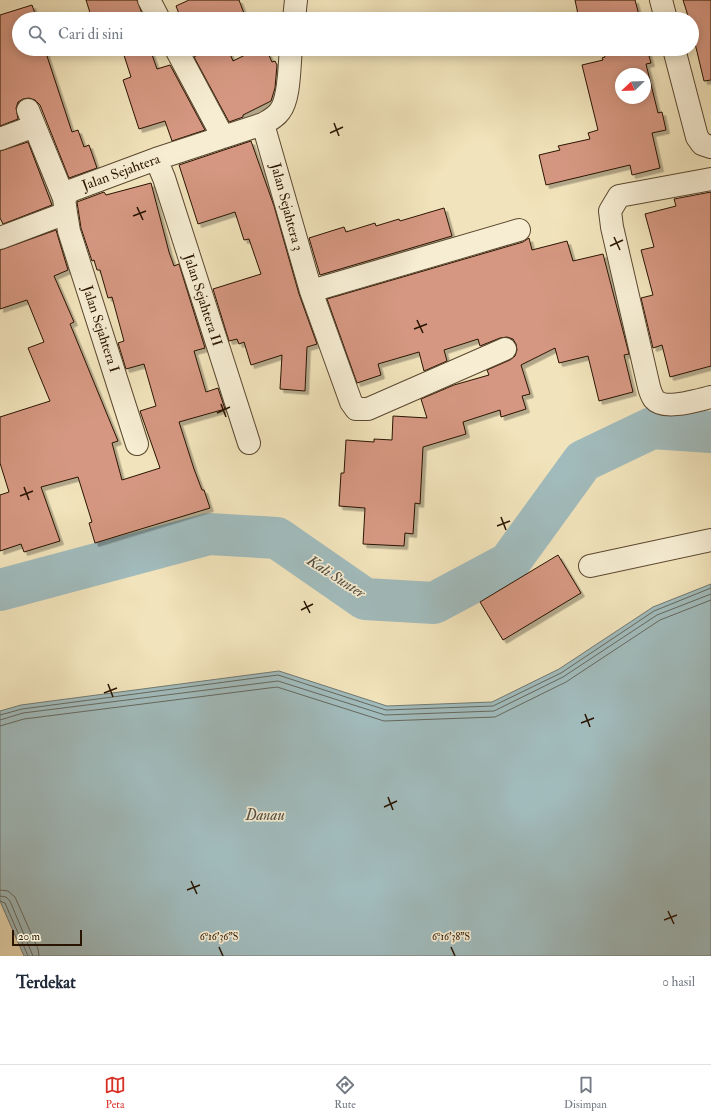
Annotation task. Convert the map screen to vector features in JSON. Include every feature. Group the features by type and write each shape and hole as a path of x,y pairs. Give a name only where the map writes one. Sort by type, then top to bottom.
{"street":[{"path":"149,0 155,12"},
{"path":"661,0 664,12"},
{"path":"180,56 223,137"},
{"name":"Jalan Sejahtera","path":"0,238 65,206 68,193 73,190 156,159 263,124 275,117 282,109 286,99 290,56"},
{"path":"676,56 697,137 702,144 711,147"},
{"name":"Jalan Sejahtera I","path":"0,139 26,120 65,206 69,231 137,444"},
{"name":"Jalan Sejahtera 3","path":"263,124 310,291 351,402 356,409 368,409 505,350"},
{"name":"Jalan Sejahtera II","path":"156,159 164,178 249,443"},
{"path":"711,179 619,196 610,211 612,227 645,372 654,400 666,405 673,405 711,397"},
{"path":"310,291 518,230"},
{"path":"590,566 711,540"}],"water":[{"name":"Danau","path":"711,584 711,956 24,956 0,901 0,711 21,705 279,671 387,706 492,702 559,669 653,607"}],"building":[{"path":"86,0 137,0 141,12 90,12"},
{"path":"189,0 239,0 244,12 178,12 176,6"},
{"path":"575,0 635,0 638,12 578,12"},
{"path":"683,0 711,0 711,80 704,81 698,56 699,12 687,12"},
{"path":"32,5 34,12 12,12 12,56 47,56 72,132 78,130 84,147 89,145 97,168 69,178 40,105 35,100 29,98 18,102 16,108 18,119 0,126 0,15"},
{"path":"124,56 152,56 157,69 170,65 205,130 172,141 165,121 139,129 123,80 131,77"},
{"path":"231,56 233,61 243,56 269,56 272,62 275,61 277,65 275,88 271,101 243,115 243,117 229,122 194,57"},
{"path":"605,56 649,56 651,63 646,64 647,68 615,68 615,104 651,104 651,84 658,113 662,112 666,130 652,133 660,168 632,175 630,165 546,185 539,155 560,150 558,146 590,139 588,133 598,130 582,65 603,60 602,58"},
{"path":"251,141 274,206 299,294 317,344 307,347 305,391 280,389 282,355 251,365 244,342 239,344 237,339 229,341 213,289 261,274 249,239 244,240 235,212 198,224 179,165"},
{"path":"28,142 52,205 3,224 0,218 0,151"},
{"path":"151,183 169,252 174,266 179,264 205,348 194,351 206,392 218,388 225,409 179,422 194,469 202,490 204,490 210,508 95,543 89,523 92,522 78,477 41,487 60,541 24,552 21,544 0,551 0,495 9,492 0,463 0,417 50,401 28,348 44,342 27,300 0,309 0,250 56,230 68,270 54,276 74,322 70,324 118,441 112,443 122,480 160,468 140,411 156,406 144,364 126,369 118,343 124,341 112,297 108,298 100,270 97,270 94,260 92,261 81,228 77,202 104,192 106,195"},
{"path":"711,192 711,366 670,377 662,345 653,348 641,298 653,295 641,250 654,247 645,214 676,206 674,199"},
{"path":"444,208 452,236 320,275 309,238 344,227 346,232 375,223 376,226 399,219 400,221"},
{"path":"529,238 532,250 567,241 573,261 603,254 629,354 624,355 633,392 599,401 588,356 559,363 555,348 521,365 530,394 522,396 526,409 501,417 500,410 463,422 466,434 423,447 420,504 415,503 413,534 405,533 404,546 363,544 365,508 339,506 341,473 344,473 346,440 374,442 374,439 392,440 393,416 427,418 421,399 454,385 489,375 487,370 510,360 515,356 517,350 513,339 507,337 500,338 480,346 478,339 444,350 447,361 424,371 419,352 378,364 381,375 357,383 327,299 523,242"},
{"path":"558,555 581,593 503,640 480,602"}],"waterway":[{"name":"Kali Sunter","path":"0,590 209,534 277,538 365,599 434,603 509,563 583,461 652,428 711,432"}]}
